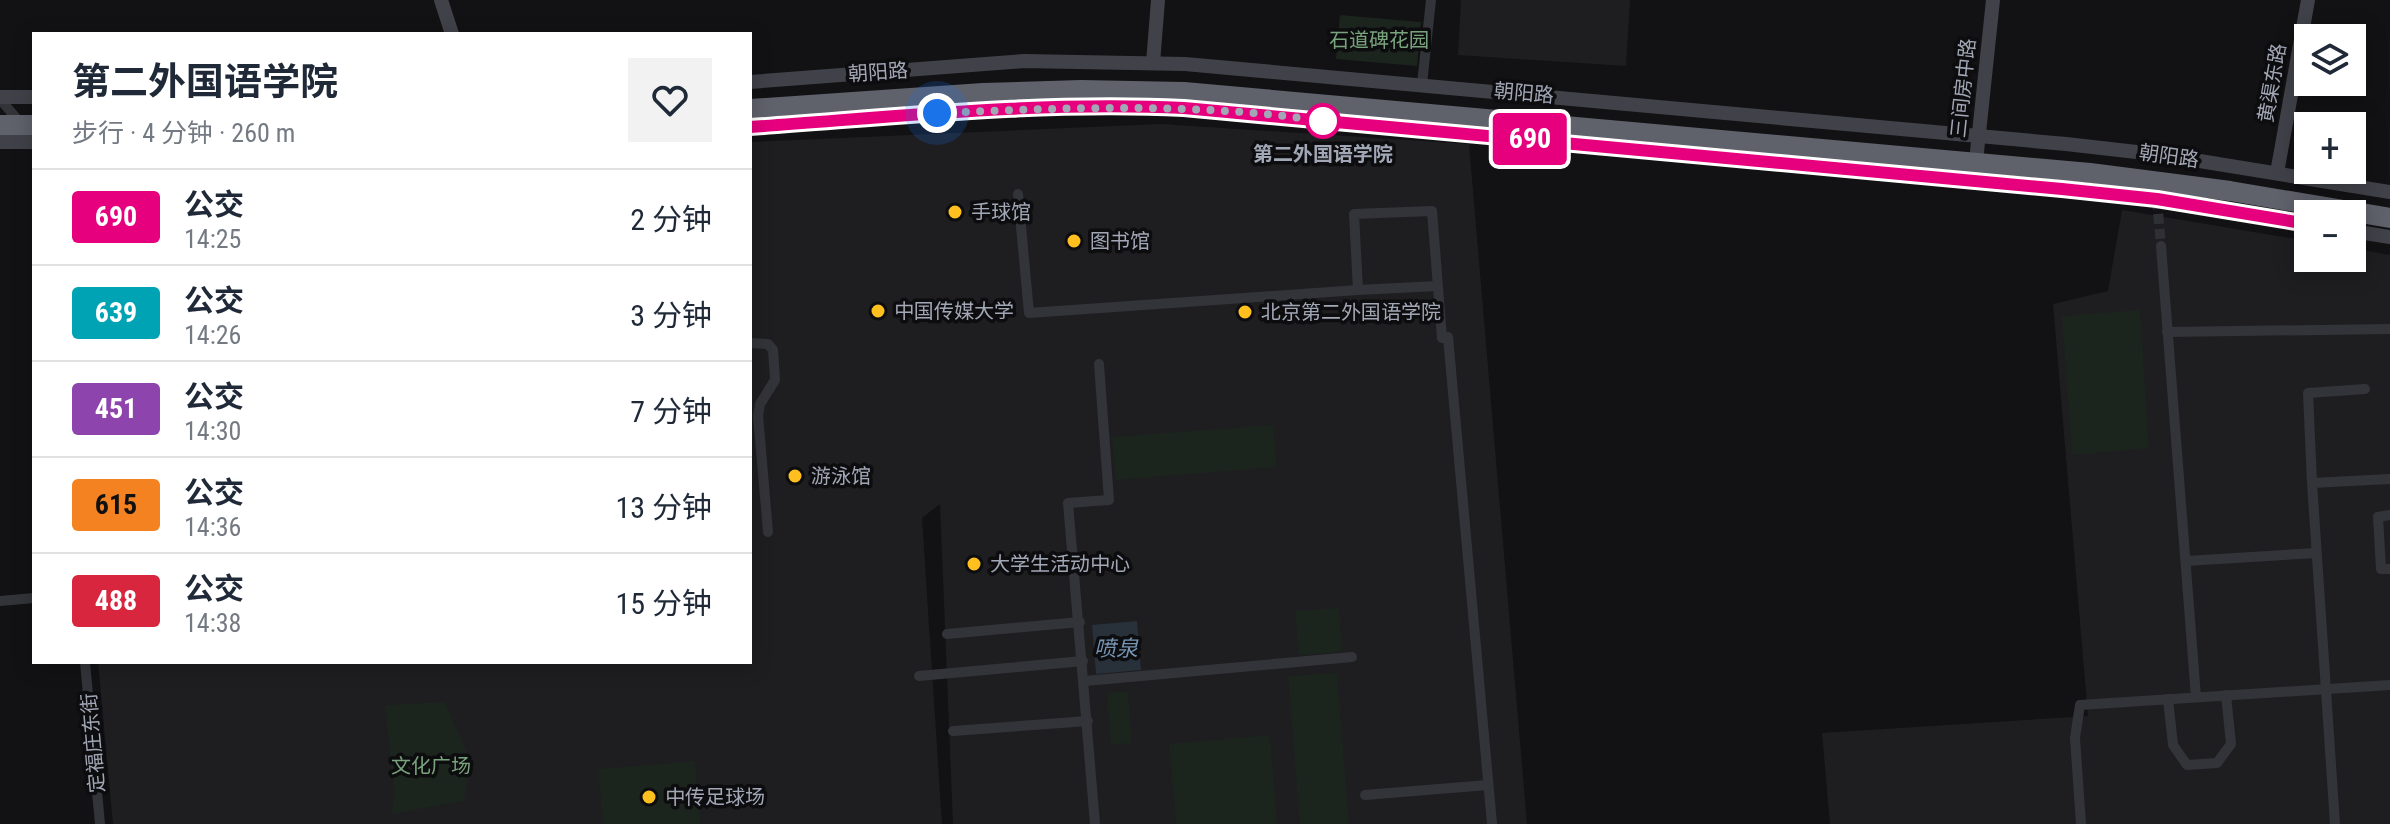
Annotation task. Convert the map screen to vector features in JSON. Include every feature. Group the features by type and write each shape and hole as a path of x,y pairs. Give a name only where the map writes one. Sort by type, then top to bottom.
{"highway":[{"name":"朝阳路","path":"752,99 1081,79 1247,86 1976,159 2216,189 2390,218"},
{"name":"朝阳路","path":"752,109 983,93 1096,90 1184,92 1537,117"},
{"name":"朝阳路","path":"1976,159 2091,163 2231,181 2390,207"}],"street":[{"path":"441,0 451,32"},
{"path":"1153,63 1158,0"},
{"path":"1422,84 1431,0"},
{"name":"三间房中路","path":"1976,159 1993,0"},
{"name":"黄渠东路","path":"2277,173 2308,0"},
{"name":"朝阳路","path":"752,82 1024,61 1153,63 1422,84 1537,117"},
{"path":"0,142 32,100"},
{"name":"朝阳路","path":"752,127 937,113 1106,106 1537,117 1976,159 2157,199 2294,222"},
{"name":"朝阳路","path":"1976,159 2066,144 2163,155 2390,192"},
{"path":"1018,194 1029,313 1437,286"},
{"path":"1358,290 1354,214 1432,211 1442,338 1448,337 1492,824"},
{"path":"2366,233 2390,237"},
{"path":"2161,246 2196,697"},
{"path":"2167,332 2390,329"},
{"path":"752,343 768,344 773,350 775,380 760,404 758,416 768,532"},
{"path":"1095,824 1068,503 1109,500 1099,364"},
{"path":"2335,824 2324,689 2308,393 2365,389"},
{"path":"2312,483 2390,479"},
{"path":"2390,515 2378,517 2381,569 2390,569"},
{"path":"2186,561 2316,553"},
{"path":"0,601 32,598"},
{"path":"947,634 1080,622"},
{"path":"1085,681 1352,657"},
{"path":"919,676 1083,661"},
{"name":"定福庄东街","path":"85,664 100,824"},
{"path":"2081,824 2075,738 2080,705 2390,685"},
{"path":"2168,699 2173,745 2187,765 2217,763 2231,744 2226,695"},
{"path":"953,731 1088,721"},
{"path":"1365,795 1488,785"}],"shaded area":[{"path":"1461,0 1630,0 1626,66 1458,55"},
{"path":"1161,124 1469,144 1527,824 953,824 940,504 922,518 942,824 113,824 98,664 752,664 752,142"},
{"path":"2122,210 2294,239 2294,272 2366,272 2366,251 2390,255 2390,824 1830,824 1822,733 2088,716 2053,304 2108,291"}],"green space":[{"name":"石道碑花园","path":"1340,15 1421,22 1417,66 1336,59"},
{"path":"2140,310 2149,448 2072,455 2062,316"},
{"path":"1273,425 1277,467 1116,480 1112,437"},
{"path":"1339,608 1342,652 1299,655 1295,611"},
{"path":"1337,673 1349,824 1300,824 1288,676"},
{"path":"1128,691 1132,743 1111,745 1107,693"},
{"name":"文化广场","path":"445,702 471,762 464,801 392,814 394,791 385,705"},
{"path":"1270,735 1277,824 1176,824 1169,744"},
{"name":"中传足球场","path":"695,761 701,824 603,824 598,769"}],"water":[{"name":"喷泉","path":"1137,621 1141,670 1096,674 1092,625"}],"tunnel":[{"path":"2157,199 2161,246"}],"bus line":[{"name":"690","path":"752,127 937,113 1106,106 1184,108 2062,189 2157,199 2294,222"}],"place":[{"name":"第二外国语学院","path":"1323,121"},
{"name":"手球馆","path":"955,212"},
{"name":"图书馆","path":"1074,241"},
{"name":"中国传媒大学","path":"878,311"},
{"name":"北京第二外国语学院","path":"1245,312"},
{"name":"游泳馆","path":"795,476"},
{"name":"大学生活动中心","path":"974,564"},
{"name":"中传足球场","path":"649,797"}],"route":[{"path":"937,113 1106,106 1160,107 1323,121"}]}
